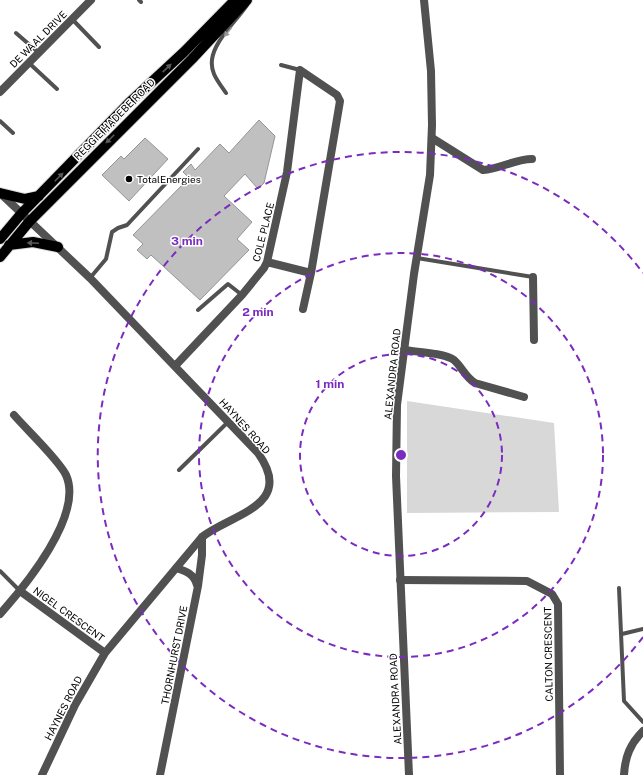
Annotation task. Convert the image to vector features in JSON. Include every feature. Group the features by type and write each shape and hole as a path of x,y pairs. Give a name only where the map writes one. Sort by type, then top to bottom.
{"main road":[{"name":"REGGIE HADEBE ROAD","path":"0,239 21,214 129,103 184,52 235,0"},
{"name":"REGGIE HADEBE ROAD","path":"0,257 29,222 192,59 247,0"},
{"path":"0,193 25,199 40,196"},
{"path":"9,245 33,242 58,247"}],"street":[{"name":"DE WAAL DRIVE","path":"0,92 91,0"},
{"name":"ALEXANDRA ROAD","path":"409,775 396,468 397,405 416,258 430,175 432,138 431,71 424,0"},
{"path":"300,70 337,95 340,101 311,273 303,309"},
{"name":"COLE PLACE","path":"175,366 242,295 264,268 267,262 287,172 300,70"},
{"path":"432,138 483,170 491,169 522,159 532,159"},
{"name":"HAYNES ROAD","path":"0,193 90,278 175,366 258,454 266,464 269,476 268,489 264,498 254,509 214,527 202,537 105,653 75,705 42,775"},
{"path":"267,262 311,273"},
{"path":"532,277 534,340"},
{"path":"404,350 446,356 458,364 468,379 475,383 524,397"},
{"name":"NIGEL CRESCENT","path":"0,614 20,591 56,537 66,514 70,491 64,470 14,416"},
{"name":"THORNHURST DRIVE","path":"160,775 198,586 202,555 202,537"},
{"path":"176,568 188,572 195,579 198,586"},
{"name":"CALTON CRESCENT","path":"400,580 526,581 552,594 558,604 560,775"},
{"name":"NIGEL CRESCENT","path":"20,591 105,653"},
{"path":"624,775 626,755 633,741 643,731"}],"lane":[{"path":"226,93 214,74 212,62 216,47 241,16 251,0"},
{"path":"72,20 99,47"},
{"path":"16,33 39,53"},
{"path":"29,62 57,89"},
{"path":"281,65 300,70"},
{"path":"0,120 13,133"},
{"path":"90,278 106,259 112,232 127,225 198,149"},
{"path":"416,258 532,277"},
{"path":"198,310 228,284 242,295"},
{"path":"179,470 228,422"},
{"path":"0,571 20,591"},
{"path":"619,588 624,701 643,722"},
{"path":"622,634 643,629"}],"shaded area":[{"path":"407,401 554,423 559,512 407,513"}],"building":[{"path":"259,120 275,136 264,183 258,189 245,174 224,196 252,222 237,239 249,250 200,300 151,255 147,259 137,250 143,244 133,235 189,178 183,172 191,164 195,170 220,144 229,153"},
{"path":"145,138 168,159 129,201 102,175 121,156 124,159"}],"place":[{"name":"TotalEnergies","path":"129,179"}]}
